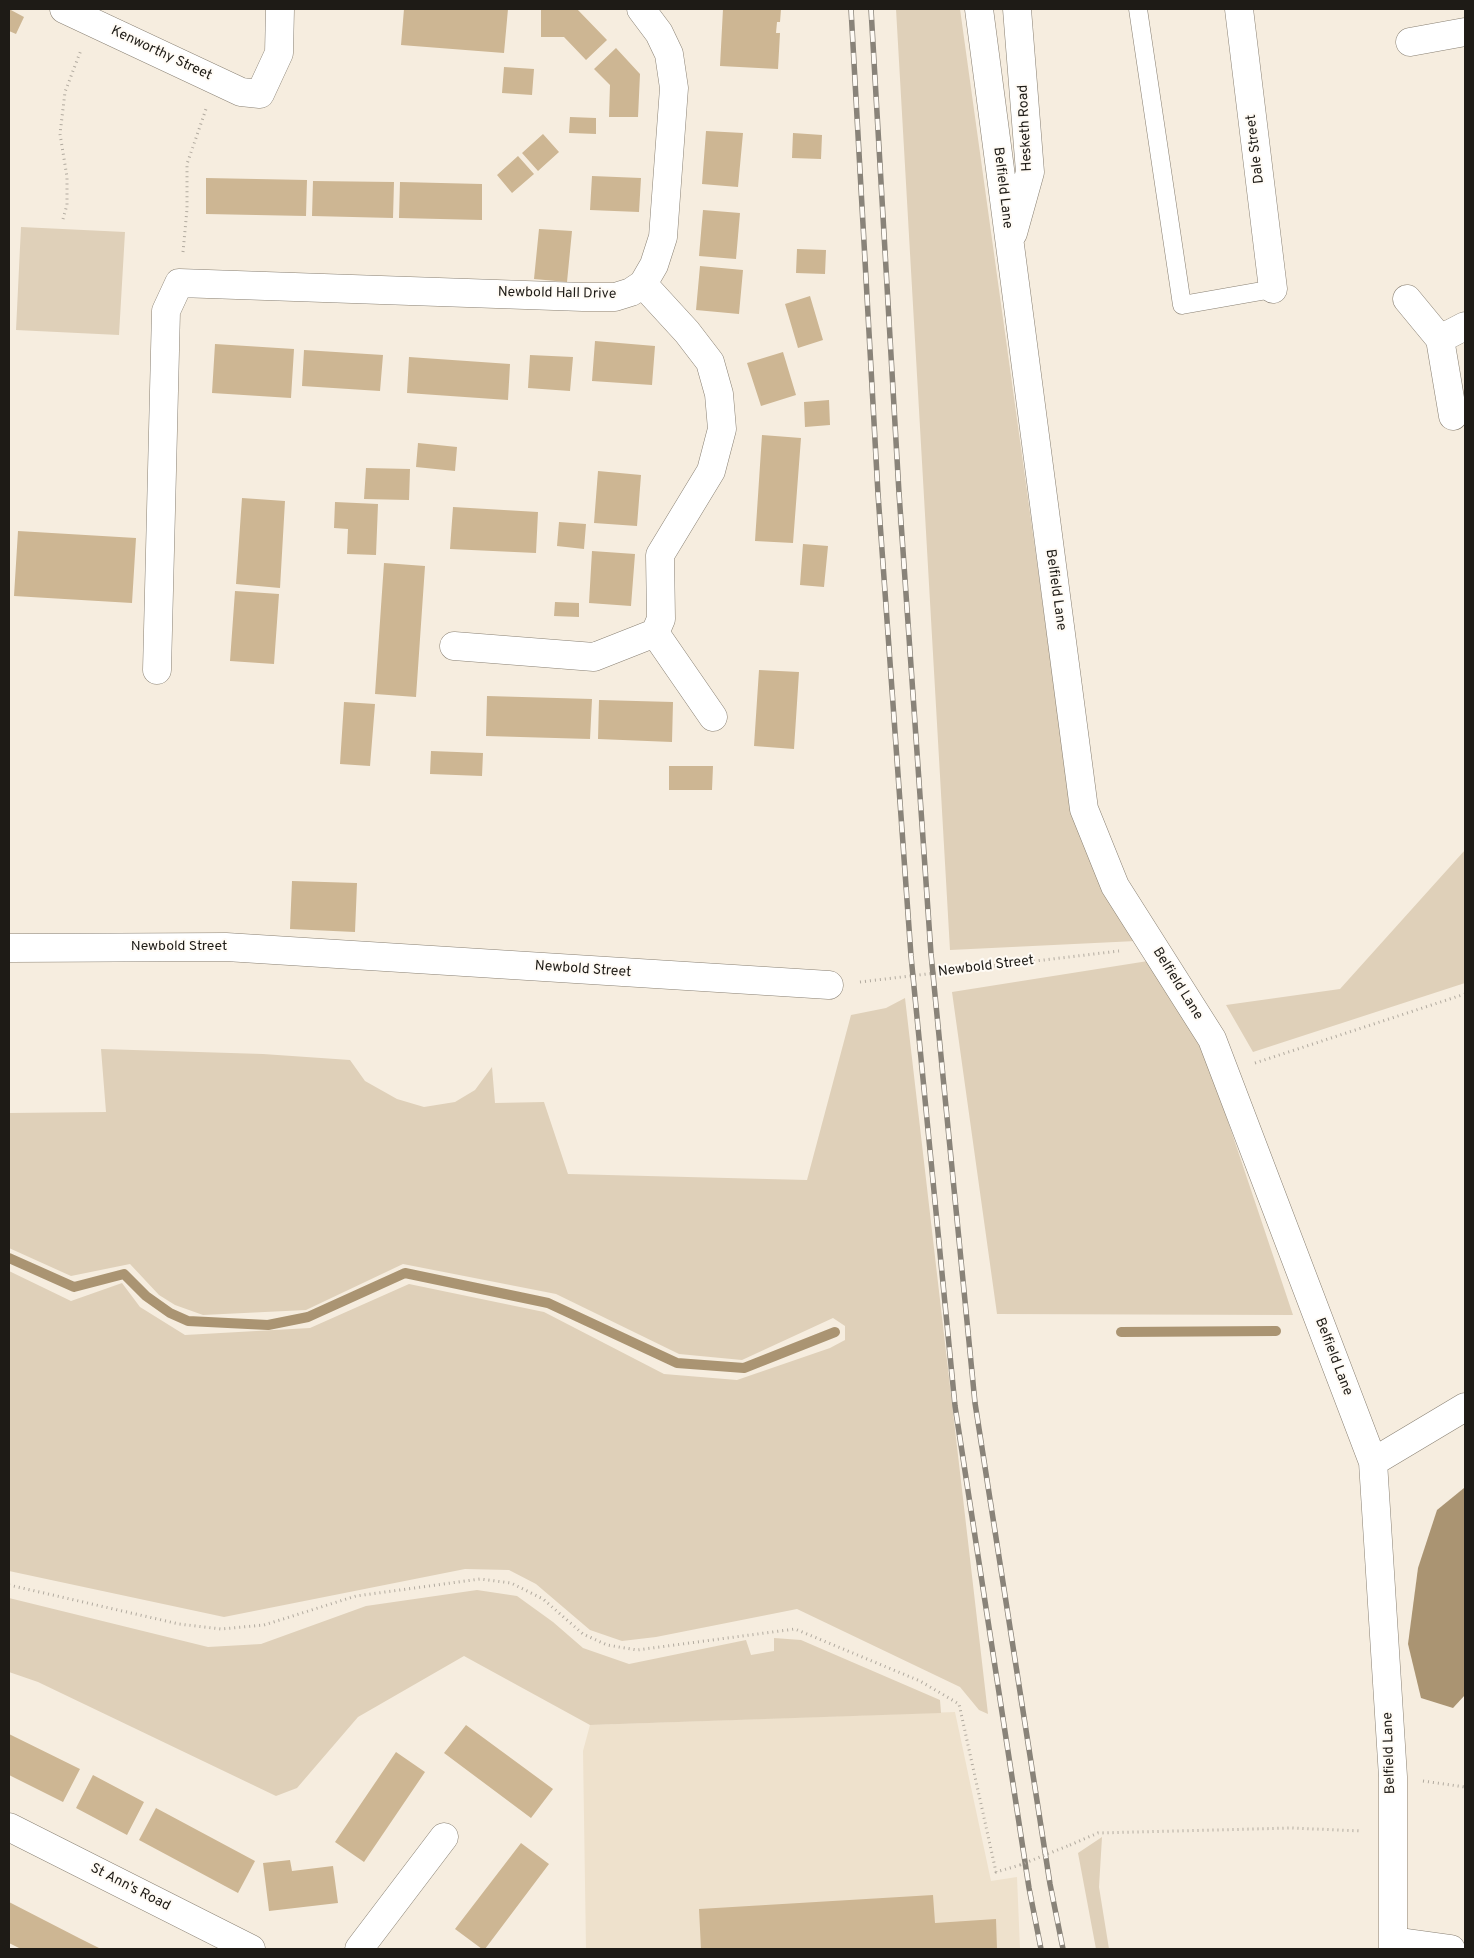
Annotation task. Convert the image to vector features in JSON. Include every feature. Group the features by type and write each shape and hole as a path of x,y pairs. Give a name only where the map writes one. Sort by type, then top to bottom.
{"street":[{"name":"Kenworthy Street","path":"64,9 241,92 260,94 279,53 280,9"},
{"path":"454,646 594,656 655,633 661,619 660,555 711,471 722,429 719,394 710,362 687,332 643,284 654,265 664,237 674,88 669,54 659,33 641,9"},
{"name":"Belfield Lane","path":"979,9 1084,809 1115,886 1212,1039 1222,1071 1373,1462 1393,1777 1393,1945"},
{"name":"Hesketh Road","path":"1009,244 1030,172 1017,9"},
{"name":"Dale Street","path":"1239,9 1273,288"},
{"path":"1410,42 1465,32"},
{"path":"156,670 166,311 180,283"},
{"name":"Newbold Hall Drive","path":"180,283 615,297 631,292 643,284"},
{"path":"1407,299 1440,339 1453,416"},
{"path":"1440,339 1465,326"},
{"path":"655,633 713,717"},
{"name":"Newbold Street","path":"9,948 226,947 829,986"},
{"path":"1373,1462 1465,1407"},
{"name":"St Ann's Road","path":"9,1827 251,1949"},
{"path":"359,1949 444,1837"},
{"path":"1393,1945 1451,1949"}],"lane":[{"path":"1138,9 1182,305 1273,288"}],"path":[{"path":"63,220 67,205 67,177 60,134 65,92 80,52 94,23"},
{"path":"180,283 187,210 187,164 217,81"},
{"name":"Newbold Street","path":"829,986 1155,949"},
{"path":"1222,1071 1261,1062 1465,994"},
{"path":"9,1585 179,1624 222,1629 264,1625 356,1596 480,1579 511,1583 543,1599 583,1634 607,1645 637,1650 795,1629 920,1681 959,1704 996,1872 1020,1865 1098,1833 1292,1828 1357,1832"},
{"path":"1393,1777 1465,1787"}],"shaded area":[{"path":"896,9 960,9 1063,750 1136,941 950,950"},
{"path":"21,227 125,232 119,335 16,330"},
{"path":"1465,850 1465,983 1253,1052 1226,1005 1340,989"},
{"path":"1148,961 1203,1047 1293,1315 997,1314 952,992"},
{"path":"905,998 988,1714 979,1710 960,1687 797,1609 656,1637 622,1641 590,1630 536,1584 509,1570 465,1569 224,1617 9,1571 9,1271 71,1301 122,1283 140,1307 185,1335 310,1328 409,1284 544,1312 664,1374 737,1380 830,1348 845,1340 845,1326 833,1318 742,1360 679,1354 556,1294 403,1264 306,1310 203,1315 175,1305 159,1295 130,1264 71,1276 9,1248 9,1113 106,1112 101,1049 263,1054 350,1060 365,1081 397,1099 424,1107 455,1102 475,1090 492,1067 495,1103 544,1102 568,1174 807,1180 851,1015 886,1008"},
{"path":"1464,1488 1465,1695 1453,1708 1421,1698 1408,1644 1418,1568 1437,1510"},
{"path":"477,1590 517,1596 553,1622 583,1648 629,1664 746,1640 751,1655 774,1651 774,1638 801,1640 940,1700 941,1713 590,1725 464,1656 358,1717 297,1788 276,1796 38,1682 9,1672 9,1598 208,1647 261,1644 366,1606"},
{"path":"955,1712 991,1881 1017,1877 1020,1949 586,1949 583,1751 590,1725"},
{"path":"1102,1837 1099,1887 1109,1949 1096,1949 1078,1853"}],"building":[{"path":"9,9 24,17 16,34 9,31"},
{"path":"404,9 508,9 504,53 401,45"},
{"path":"541,9 577,9 607,40 586,60 564,37 541,37"},
{"path":"723,9 781,9 780,22 777,22 776,33 780,33 778,69 720,66"},
{"path":"616,48 640,74 638,117 609,117 610,85 594,69"},
{"path":"504,67 534,69 532,95 502,93"},
{"path":"570,117 596,118 596,134 569,133"},
{"path":"706,131 743,133 738,187 702,184"},
{"path":"793,133 822,135 821,159 792,158"},
{"path":"543,134 559,152 538,171 522,153"},
{"path":"518,156 534,174 512,193 497,175"},
{"path":"592,176 641,178 639,212 590,210"},
{"path":"206,178 307,180 306,216 206,214"},
{"path":"313,181 394,182 393,218 312,216"},
{"path":"400,182 482,184 482,220 399,218"},
{"path":"703,210 740,213 736,259 699,256"},
{"path":"539,229 572,231 567,282 534,279"},
{"path":"797,249 826,250 825,274 796,273"},
{"path":"700,266 743,270 739,314 696,310"},
{"path":"810,296 823,340 798,348 785,304"},
{"path":"595,341 655,346 652,385 592,381"},
{"path":"215,344 294,349 291,398 212,393"},
{"path":"304,350 383,355 380,391 302,386"},
{"path":"783,352 796,395 761,406 747,363"},
{"path":"530,355 573,357 570,391 528,388"},
{"path":"409,357 510,364 508,400 407,393"},
{"path":"829,400 830,425 805,427 804,402"},
{"path":"762,435 801,438 793,543 755,541"},
{"path":"418,443 457,447 455,471 416,467"},
{"path":"366,468 410,469 409,500 364,499"},
{"path":"598,471 641,475 637,526 594,523"},
{"path":"242,498 285,501 280,588 236,584"},
{"path":"335,502 378,504 376,555 347,554 348,529 334,528"},
{"path":"453,507 538,512 536,553 450,549"},
{"path":"559,522 586,524 584,549 557,546"},
{"path":"18,531 136,538 132,603 14,596"},
{"path":"803,544 828,546 824,587 800,585"},
{"path":"592,551 635,554 631,606 589,603"},
{"path":"384,563 425,566 416,697 375,694"},
{"path":"235,591 279,594 274,664 230,661"},
{"path":"555,602 579,603 579,617 554,616"},
{"path":"759,670 799,672 794,749 754,746"},
{"path":"487,696 592,699 590,739 486,736"},
{"path":"599,700 673,702 672,742 598,739"},
{"path":"344,702 375,704 370,766 340,764"},
{"path":"431,751 483,753 482,776 430,774"},
{"path":"669,766 713,766 712,790 669,790"},
{"path":"292,881 357,883 355,932 290,929"},
{"path":"466,1725 553,1789 531,1818 444,1753"},
{"path":"9,1734 80,1769 63,1802 9,1775"},
{"path":"396,1752 425,1772 364,1862 335,1842"},
{"path":"93,1775 144,1802 127,1835 76,1808"},
{"path":"156,1808 255,1861 238,1893 139,1840"},
{"path":"521,1843 549,1864 485,1949 482,1949 455,1929"},
{"path":"290,1860 292,1871 333,1866 338,1903 269,1911 263,1863"},
{"path":"933,1895 935,1923 996,1919 997,1949 701,1949 699,1909"},
{"path":"9,1902 101,1949 21,1949 9,1943"}],"waterway":[{"path":"9,1258 74,1287 124,1274 146,1296 170,1313 188,1321 268,1325 308,1317 405,1273 548,1303 677,1363 744,1368 835,1332"},
{"path":"1121,1332 1276,1331"}],"railway":[{"path":"851,9 878,494 911,956 955,1406 1029,1888 1041,1949"},
{"path":"871,9 899,493 931,954 975,1403 1050,1884 1063,1949"}]}
